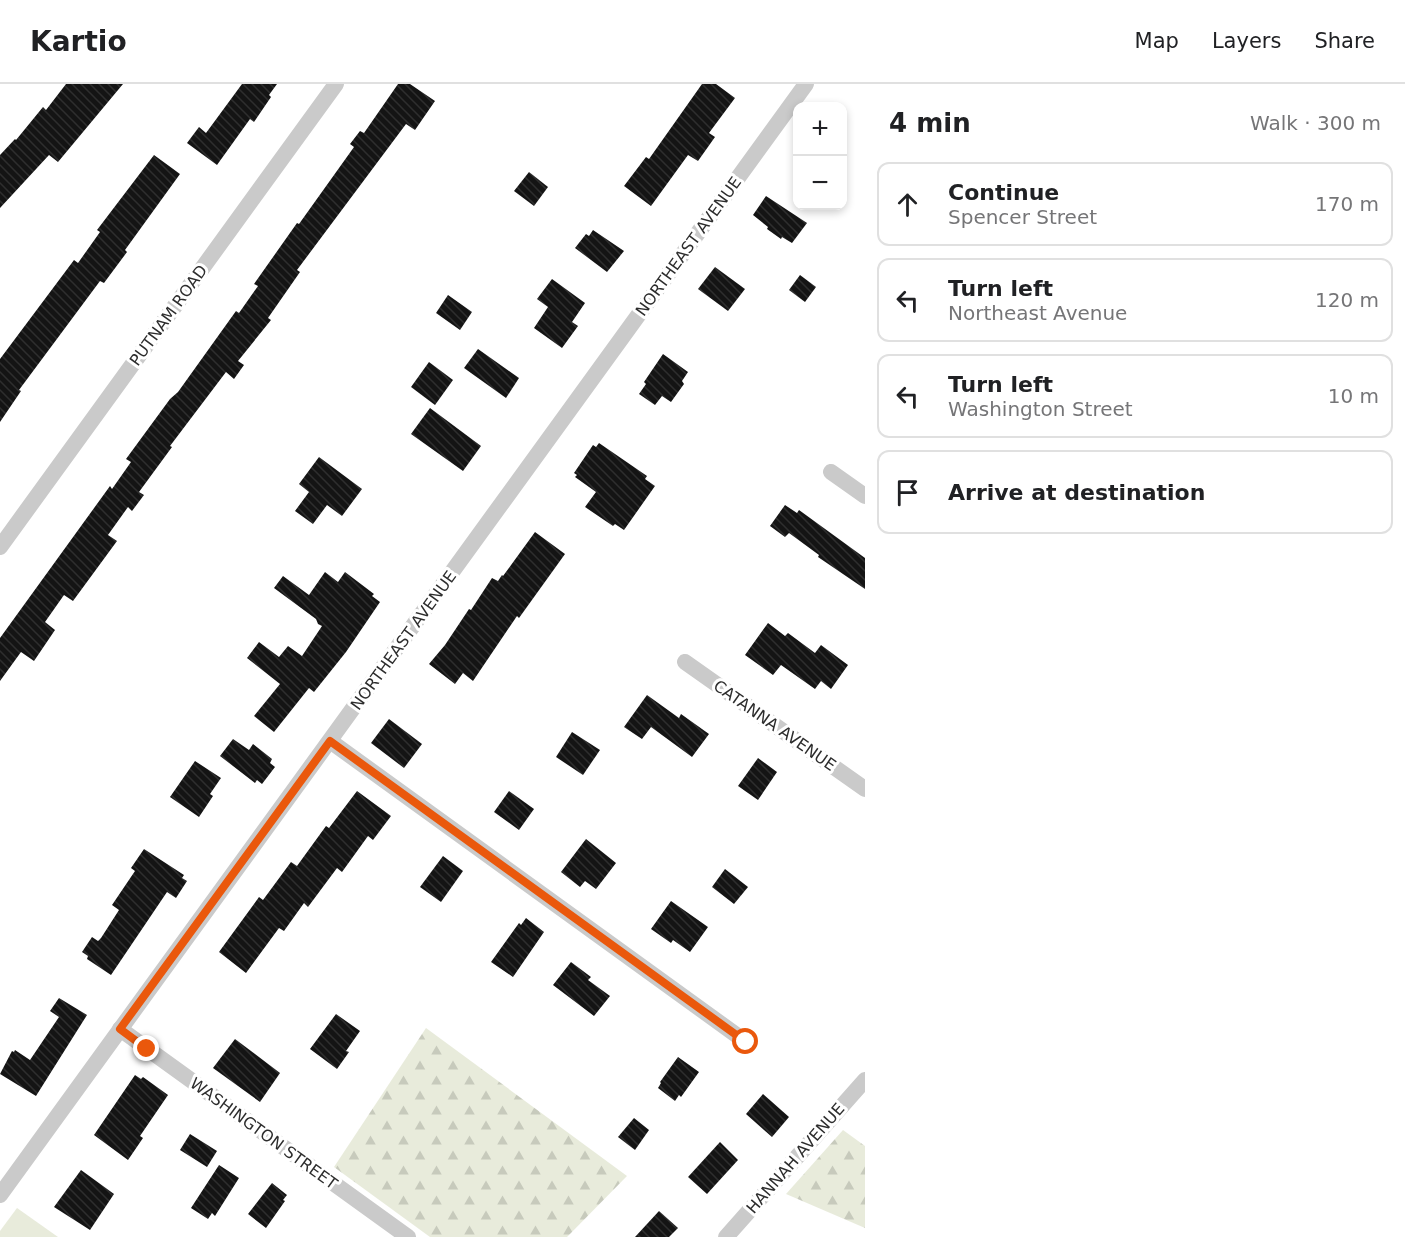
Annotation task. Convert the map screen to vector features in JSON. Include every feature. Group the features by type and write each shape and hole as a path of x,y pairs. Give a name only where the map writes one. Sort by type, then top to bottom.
{"street":[{"name":"PUTNAM ROAD","path":"0,547 336,84"},
{"name":"NORTHEAST AVENUE","path":"0,1195 806,84"},
{"path":"831,472 865,496"},
{"name":"CATANNA AVENUE","path":"685,662 865,789"},
{"path":"330,741 746,1042"},
{"name":"WASHINGTON STREET","path":"120,1029 408,1237"},
{"name":"HANNAH AVENUE","path":"726,1237 865,1080"}],"green space":[{"path":"426,1028 627,1176 567,1237 430,1237 334,1167"},
{"path":"843,1130 865,1146 865,1228 786,1194"},
{"path":"17,1208 58,1237 0,1237 0,1231"}],"building":[{"path":"66,84 123,84 58,162 49,155 0,208 0,155 16,140 43,107 46,110"},
{"path":"242,84 277,84 254,122 250,119 217,165 187,143 199,127 206,133"},
{"path":"398,84 410,84 435,101 415,130 406,124 297,270 300,272 268,318 271,320 238,361 244,365 234,379 226,372 170,446 172,447 139,492 144,495 132,511 128,507 108,535 117,541 73,601 64,595 45,622 55,630 34,661 21,652 0,681 0,638 110,486 112,489 131,462 126,459 170,399 178,392 236,311 239,313 258,286 254,284 354,147 350,144 360,131 364,133"},
{"path":"702,84 716,84 735,98 709,133 715,137 698,161 688,155 651,206 624,186 646,157 649,159"},
{"path":"154,155 180,174 104,283 100,281 19,390 21,391 0,422 0,359 74,260 78,263 100,232 97,230"},
{"path":"529,172 548,187 534,206 514,191"},
{"path":"766,196 807,223 792,243 782,237 781,239 767,229 768,227 753,215"},
{"path":"593,230 624,251 607,272 575,248 586,234 589,236"},
{"path":"715,267 745,289 728,311 698,289"},
{"path":"800,275 816,287 805,302 789,290"},
{"path":"552,279 585,303 572,322 578,326 562,348 534,328 548,307 537,299"},
{"path":"448,295 472,312 460,330 436,313"},
{"path":"478,349 519,378 506,398 464,368"},
{"path":"663,354 688,372 682,381 684,384 671,402 662,396 655,405 639,394 646,384 644,382"},
{"path":"429,362 453,380 435,405 411,387"},
{"path":"430,408 481,446 463,471 411,434"},
{"path":"599,443 647,476 645,479 655,486 624,530 615,524 613,526 585,507 596,492 575,477 577,475 574,473 593,445 596,447"},
{"path":"319,457 362,489 342,516 327,505 313,524 295,511 309,492 299,484"},
{"path":"785,505 797,513 799,510 865,558 865,589 818,557 819,555 789,533 785,537 770,526"},
{"path":"535,532 565,554 519,618 517,616 473,681 463,673 455,684 429,664 469,609 471,610 492,578 498,581 503,576"},
{"path":"325,572 338,582 345,572 374,594 372,596 380,602 346,652 314,692 309,688 274,732 254,716 280,684 247,658 259,642 279,657 288,646 302,656 322,626 274,588 283,576 309,595"},
{"path":"768,623 785,636 788,633 815,653 821,645 848,665 831,689 821,681 815,689 781,665 773,675 745,655"},
{"path":"647,695 679,718 681,714 709,734 692,757 651,727 642,739 624,727"},
{"path":"389,719 422,744 404,768 371,743"},
{"path":"572,732 600,750 583,775 556,757"},
{"path":"233,739 249,750 253,744 272,759 270,763 275,767 262,784 257,780 255,783 220,756"},
{"path":"758,758 777,772 758,800 738,786"},
{"path":"195,761 221,778 210,794 213,796 199,817 170,797"},
{"path":"357,791 391,816 373,840 368,836 342,872 337,868 308,907 304,903 284,931 279,928 246,973 219,952 259,897 263,900 291,862 297,866 326,826 329,828"},
{"path":"509,791 534,809 519,830 494,812"},
{"path":"586,839 616,863 596,889 585,881 580,887 561,872"},
{"path":"144,849 184,875 182,878 187,881 176,898 167,892 111,975 87,959 88,956 82,952 92,937 98,941 101,938 119,910 112,905 135,871 131,868"},
{"path":"443,856 463,871 441,902 420,887"},
{"path":"725,869 748,887 734,904 712,887"},
{"path":"671,901 708,927 690,952 673,940 671,943 651,929"},
{"path":"526,918 544,932 513,977 491,962 519,923 521,925"},
{"path":"571,962 591,977 588,980 610,996 594,1016 553,985"},
{"path":"59,998 87,1015 36,1096 0,1074 12,1051 15,1050 30,1060 59,1017 50,1011"},
{"path":"336,1014 360,1031 337,1069 310,1049"},
{"path":"235,1039 280,1073 260,1102 213,1068"},
{"path":"678,1057 699,1072 681,1097 679,1095 675,1101 658,1088"},
{"path":"135,1075 141,1079 143,1077 168,1095 140,1136 143,1138 128,1160 94,1135"},
{"path":"763,1094 789,1117 772,1137 746,1114"},
{"path":"634,1118 649,1130 635,1150 618,1137"},
{"path":"190,1134 217,1151 207,1167 180,1150"},
{"path":"720,1142 738,1160 707,1194 688,1177"},
{"path":"219,1165 239,1178 215,1216 212,1213 208,1219 191,1208"},
{"path":"81,1170 114,1194 90,1230 54,1207"},
{"path":"272,1183 287,1195 266,1228 248,1214"},
{"path":"659,1211 678,1228 669,1237 635,1237"}],"route":[{"path":"147,1049 120,1029 330,741 746,1042"}]}
